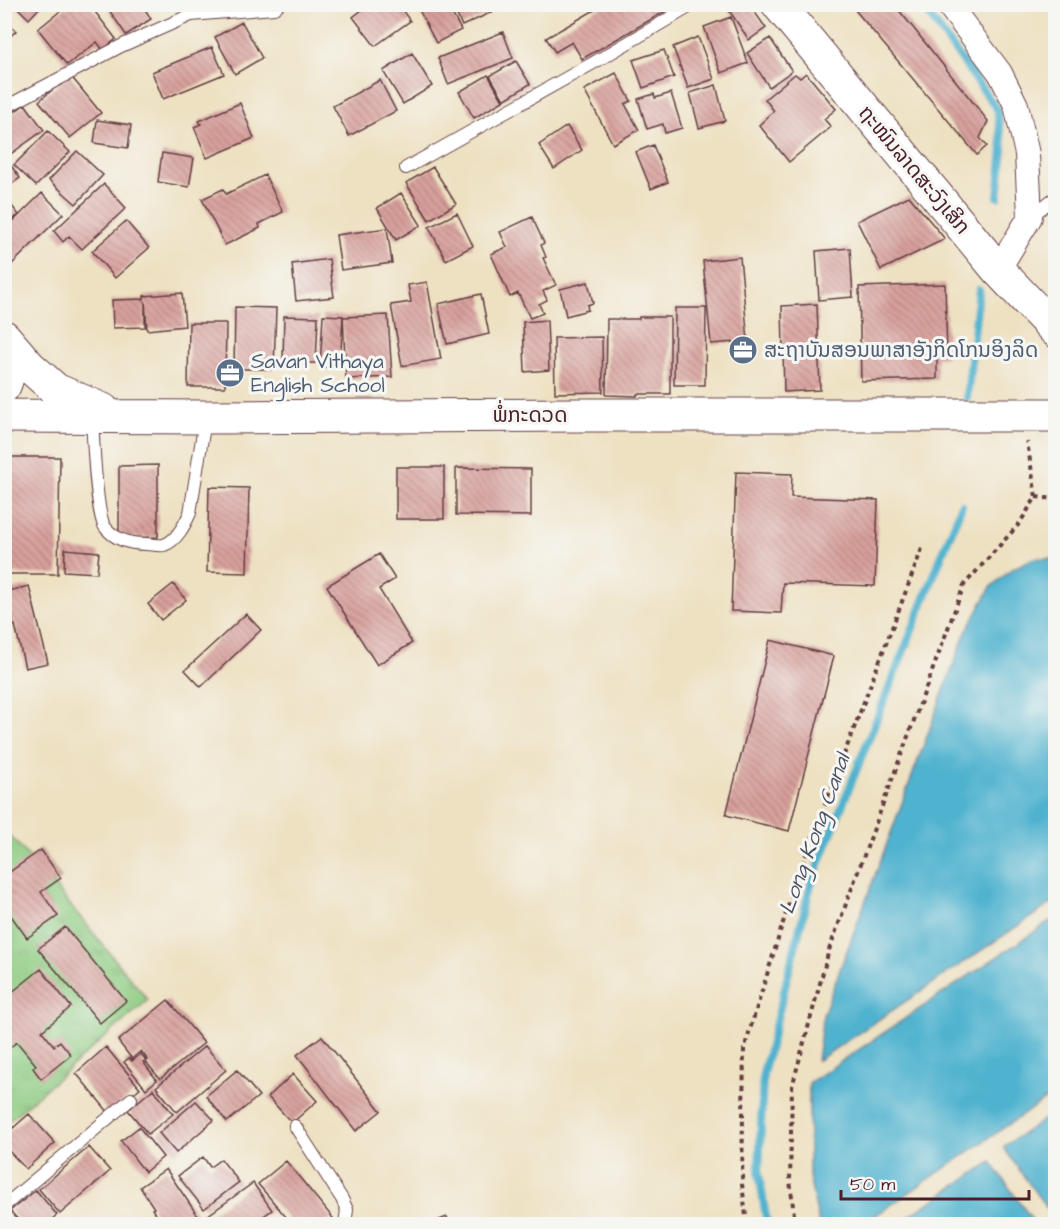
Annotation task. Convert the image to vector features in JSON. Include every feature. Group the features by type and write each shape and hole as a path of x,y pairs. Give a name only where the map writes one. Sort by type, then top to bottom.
{"main road":[{"name":"ຖະໜົນລາດສະວົງເສິກ","path":"778,4 998,270 1056,331"},
{"path":"4,337 29,366 57,390 104,416"},
{"path":"4,342 8,352 9,366 4,386"},
{"name":"ພໍ່ກະດວດ","path":"4,416 1056,415"}],"street":[{"path":"948,4 1000,73 1016,105 1027,154 1030,217 998,270"}],"lane":[{"path":"4,108 121,46 190,15 274,8 279,4"},
{"path":"406,168 694,4"},
{"path":"1030,217 1056,197"},
{"path":"104,416 100,509 104,525 114,536 131,544 164,545 173,539 183,527 190,513 206,417"},
{"path":"4,1206 131,1099"},
{"path":"295,1126 342,1199 347,1210 345,1224"}],"path":[{"path":"795,1224 790,1180 792,1087 829,950 964,585 1019,524 1036,497 1022,415"},
{"path":"1036,497 1056,499"},
{"path":"747,1224 742,1184 744,1049 795,884 923,546"}],"green space":[{"path":"4,829 30,858 41,850 61,878 53,884 148,1000 5,1124"}],"water":[{"path":"1034,558 1055,559 1055,901 817,1061 823,1015 965,634 991,587 1012,569"},
{"path":"1055,918 1055,1093 863,1224 819,1224 809,1176 809,1083"},
{"path":"1055,1112 1055,1220 1003,1147"},
{"path":"991,1162 1035,1224 897,1224"}],"building":[{"path":"14,4 43,4 29,19"},
{"path":"69,4 89,4 116,39 103,50 97,42 67,65 38,29"},
{"path":"117,4 142,4 151,19 126,35 109,10"},
{"path":"370,4 398,4 410,21 375,46 353,17"},
{"path":"416,4 447,4 461,30 436,43"},
{"path":"452,4 489,4 492,12 462,26"},
{"path":"605,4 678,4 582,59 572,42 555,52 546,38"},
{"path":"734,4 749,4 766,28 749,40 728,9"},
{"path":"850,4 894,4 988,121 980,138 987,146 977,155"},
{"path":"731,17 748,63 721,73 704,27"},
{"path":"4,19 16,31 4,42"},
{"path":"242,22 262,58 235,74 215,37"},
{"path":"503,32 513,58 448,84 438,58"},
{"path":"698,37 714,79 688,88 673,47"},
{"path":"770,38 792,71 769,87 747,53"},
{"path":"212,47 224,74 163,99 152,72"},
{"path":"664,50 674,77 643,88 633,60"},
{"path":"412,53 432,86 403,104 383,71"},
{"path":"516,61 530,84 504,100 490,76"},
{"path":"616,73 631,101 625,104 639,130 613,144 584,90"},
{"path":"806,73 836,109 824,119 831,127 789,162 759,125 774,111 765,99 795,74 800,78"},
{"path":"70,75 101,113 70,138 39,101"},
{"path":"488,75 503,101 474,118 459,92"},
{"path":"380,80 396,111 349,136 333,106"},
{"path":"716,85 725,121 699,128 690,93"},
{"path":"671,93 682,128 665,133 663,124 647,129 638,99 654,94 655,98"},
{"path":"240,103 254,138 207,158 194,127 201,124 199,121"},
{"path":"25,104 44,130 5,158 5,119"},
{"path":"97,120 131,125 128,148 94,143"},
{"path":"567,126 582,150 554,169 539,145"},
{"path":"48,131 70,152 36,186 14,165"},
{"path":"653,145 668,182 651,189 636,152"},
{"path":"77,151 103,175 76,204 49,180"},
{"path":"162,153 194,158 189,187 158,182"},
{"path":"7,160 20,178 4,189 4,161"},
{"path":"433,167 456,204 429,220 406,183"},
{"path":"265,175 283,212 259,224 260,228 225,245 202,199 223,189 226,194"},
{"path":"104,184 126,208 82,249 69,236 63,242 54,231"},
{"path":"42,193 63,214 9,267 4,263 4,230"},
{"path":"401,193 421,225 396,240 377,208"},
{"path":"4,196 19,215 4,225"},
{"path":"909,196 945,239 881,270 857,221"},
{"path":"457,213 473,246 446,260 429,227"},
{"path":"532,217 544,243 541,245 546,257 543,258 556,285 543,291 547,300 539,304 543,313 530,318 518,293 510,297 491,254 507,247 500,232"},
{"path":"126,221 149,248 115,278 92,251"},
{"path":"387,228 392,263 341,270 336,235"},
{"path":"850,248 853,297 819,300 816,251"},
{"path":"740,257 748,341 711,344 703,261"},
{"path":"329,259 334,297 296,301 292,264"},
{"path":"427,282 441,359 402,366 391,305 411,302 408,285"},
{"path":"588,282 593,303 587,305 588,310 566,316 560,289"},
{"path":"945,284 947,357 937,358 937,379 861,381 859,287"},
{"path":"182,293 185,326 147,330 145,301 145,327 113,328 112,300 144,299 144,296"},
{"path":"481,294 489,334 447,344 438,304"},
{"path":"817,304 820,390 784,392 782,306"},
{"path":"235,307 276,308 274,369 234,369"},
{"path":"675,308 706,308 705,385 674,385"},
{"path":"323,315 343,316 340,368 320,367"},
{"path":"388,315 392,377 346,379 343,317"},
{"path":"284,316 318,317 316,363 283,363"},
{"path":"639,317 670,317 670,394 606,395 607,319 639,319"},
{"path":"547,320 549,370 525,372 523,322"},
{"path":"189,323 226,323 225,387 188,387"},
{"path":"602,337 603,392 555,393 554,338"},
{"path":"4,457 60,457 58,574 4,574"},
{"path":"158,465 158,537 119,538 119,466"},
{"path":"396,467 444,467 444,519 396,519"},
{"path":"456,468 531,469 531,516 456,515"},
{"path":"736,472 792,474 791,497 878,500 875,586 783,583 781,613 731,611"},
{"path":"209,487 249,488 247,573 207,572"},
{"path":"65,549 99,552 97,573 64,571"},
{"path":"379,554 395,579 379,589 412,643 377,665 327,586"},
{"path":"173,584 186,600 161,620 148,604"},
{"path":"29,586 48,663 25,668 15,625 4,627 4,592"},
{"path":"246,614 261,630 201,687 185,670"},
{"path":"770,640 834,656 789,831 726,815"},
{"path":"41,850 61,878 41,892 58,916 27,938 4,906 4,876"},
{"path":"65,927 126,1001 100,1023 38,949"},
{"path":"41,969 71,1007 42,1031 54,1046 60,1041 71,1055 41,1079 33,1068 36,1065 17,1042 4,1052 4,985 11,993"},
{"path":"168,1000 204,1043 160,1079 146,1062 148,1060 141,1051 132,1059 118,1041"},
{"path":"322,1036 381,1111 356,1131 297,1055"},
{"path":"205,1046 226,1070 177,1112 156,1087"},
{"path":"106,1047 140,1088 109,1113 76,1073"},
{"path":"141,1054 146,1060 143,1062 157,1080 146,1089 124,1062 129,1058 132,1061"},
{"path":"237,1070 259,1096 227,1122 206,1096"},
{"path":"293,1074 317,1101 292,1123 268,1097"},
{"path":"153,1089 173,1114 148,1134 128,1110"},
{"path":"196,1101 214,1120 176,1153 159,1133"},
{"path":"29,1114 55,1143 26,1169 4,1146 4,1136"},
{"path":"139,1127 163,1157 145,1172 121,1141"},
{"path":"89,1147 110,1171 60,1214 39,1189"},
{"path":"203,1157 210,1167 221,1159 239,1182 204,1209 178,1176"},
{"path":"286,1161 333,1218 325,1224 292,1224 258,1184"},
{"path":"166,1169 198,1216 185,1224 163,1224 140,1187"},
{"path":"253,1183 272,1210 252,1224 202,1224 200,1221"},
{"path":"36,1190 57,1215 46,1224 22,1224 10,1211"},
{"path":"447,1217 450,1224 429,1224"}],"waterway":[{"name":"Long Kong Canal","path":"921,4 997,109 1003,150 998,197"},
{"name":"Long Kong Canal","path":"967,397 979,290"},
{"name":"Long Kong Canal","path":"767,1224 759,1173 763,1074 811,884 962,505"}],"place":[{"name":"ສະຖາບັນສອນພາສາອັງກິດໂກນອິງລິດ","path":"743,350"},
{"name":"Savan Vithaya English School","path":"230,373"}]}
